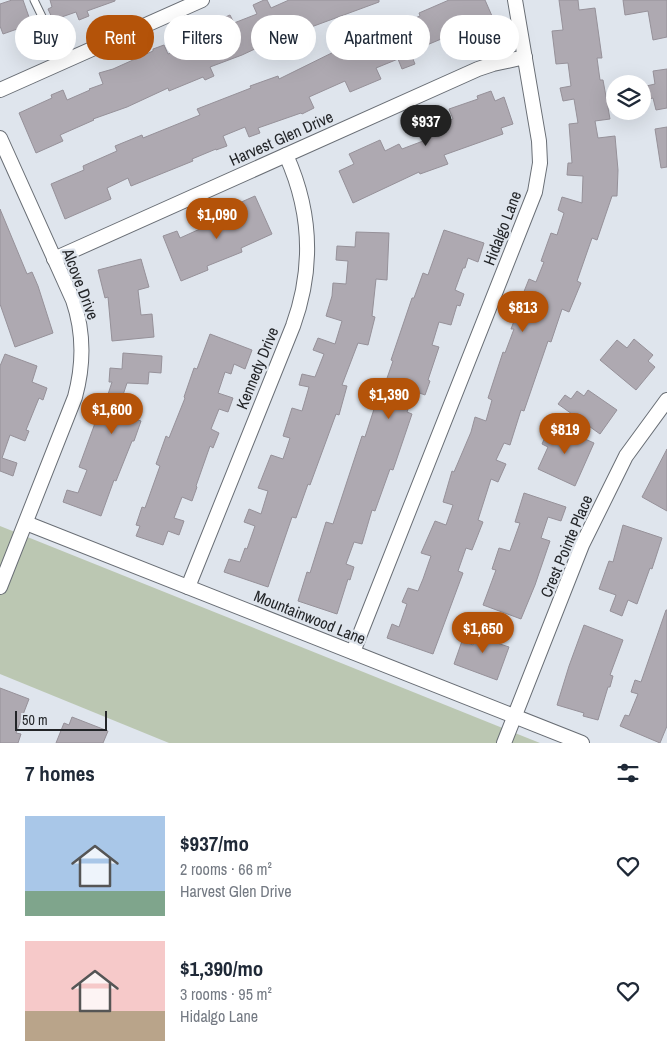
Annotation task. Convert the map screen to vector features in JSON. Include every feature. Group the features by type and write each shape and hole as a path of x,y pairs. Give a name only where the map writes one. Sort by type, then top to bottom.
{"street":[{"path":"0,90 202,0"},
{"name":"Hidalgo Lane","path":"353,652 534,194 539,170 540,146 515,0"},
{"name":"Harvest Glen Drive","path":"54,259 478,69 525,57"},
{"name":"Alcove Drive","path":"0,138 77,315 82,340 82,367 79,385 0,587"},
{"name":"Kennedy Drive","path":"188,587 293,326 303,294 308,255 306,221 300,188 286,155"},
{"name":"Crest Pointe Place","path":"504,743 582,545 626,456 667,400"},
{"name":"Mountainwood Lane","path":"26,523 582,743"}],"lane":[{"path":"34,0 64,62"}],"green space":[{"path":"0,526 540,743 169,743 0,674"}],"building":[{"path":"12,0 23,0 28,15 15,15 15,30 3,34 0,26 0,4"},
{"path":"50,0 115,0 87,11 89,15 79,20 76,12 67,15 51,15 48,9 52,7"},
{"path":"264,0 267,0 271,8 289,0 379,0 379,2 344,15 326,15 326,22 316,25 316,15 254,15 257,14 253,5"},
{"path":"449,0 485,0 492,15 440,15 440,40 430,44 430,15 420,15 419,13"},
{"path":"559,0 578,0 579,10 595,8 602,58 597,58 600,80 603,80 606,97 606,120 595,121 598,138 615,136 618,170 617,196 612,196 597,240 592,238 577,281 581,283 569,312 562,309 551,342 548,341 524,411 521,410 510,445 504,443 496,460 506,464 498,482 491,479 478,520 483,522 472,550 466,548 458,571 463,573 433,654 387,638 392,624 399,627 407,604 402,602 408,588 418,591 423,579 431,556 421,553 435,521 446,525 453,505 443,502 452,471 454,472 471,432 475,417 486,421 492,400 488,398 503,352 505,353 514,329 511,329 517,313 528,317 534,298 523,294 529,279 536,282 544,262 541,261 551,233 557,235 564,213 558,210 562,197 582,203 583,176 567,175 568,163 572,163 569,124 578,123 574,99 563,101 560,88 571,86 568,63 556,64 552,31 563,30"},
{"path":"623,0 667,0 667,37 653,40 648,11 625,15"},
{"path":"251,16 251,51 241,55 241,20"},
{"path":"164,45 164,60 229,60 210,67 214,76 205,80 203,77 169,91 168,88 127,107 93,119 60,135 63,141 36,153 19,113 52,98 51,95 63,90 67,100 103,84 99,73 133,60 154,60 154,49"},
{"path":"326,56 326,60 396,60 376,68 381,79 350,92 345,81 309,97 314,108 302,114 258,128 260,133 249,137 245,127 223,136 227,146 131,186 128,178 107,188 111,199 65,219 51,184 84,170 83,166 117,151 115,146 142,135 143,138 200,115 197,109 251,88 250,86 278,76 279,79"},
{"path":"398,60 413,60 415,64 402,69"},
{"path":"667,69 667,108 656,110 653,98 651,98 651,85 655,84 653,71"},
{"path":"491,91 495,101 504,97 513,124 501,128 503,134 444,155 448,164 420,174 419,172 353,203 339,171 354,164 349,154 380,140 385,151 399,144 402,149 423,141 417,124 430,119 433,126 453,119 449,109 478,99 477,96"},
{"path":"667,127 667,167 661,168 655,129"},
{"path":"255,196 272,234 241,248 242,252 207,266 208,270 181,281 163,236 177,231 180,238 200,229 197,222 210,217 216,231 237,223 230,207"},
{"path":"0,209 27,274 32,272 38,286 53,333 15,347 0,304"},
{"path":"444,230 484,243 478,262 468,258 465,268 463,268 455,290 464,294 460,306 457,305 451,325 439,322 432,345 439,347 428,380 430,381 425,395 414,391 407,412 412,414 393,470 390,469 375,511 372,510 362,544 354,542 346,564 354,567 350,580 348,579 337,614 298,601 307,572 310,573 326,522 333,524 362,436 365,437 376,403 378,404 412,298 414,298 423,273 428,275"},
{"path":"356,232 389,233 387,280 376,279 372,316 375,317 368,345 358,343 342,385 347,386 339,415 336,414 296,518 292,517 268,587 224,572 229,559 240,562 245,548 247,549 255,526 244,522 249,509 261,514 268,491 258,488 271,455 283,459 290,438 283,436 292,408 302,411 309,387 299,385 302,374 315,377 324,354 313,350 318,338 335,344 342,321 326,316 332,296 333,283 346,284 348,261 336,260 337,246 355,247"},
{"path":"141,259 149,287 138,290 141,315 152,314 154,337 112,341 108,297 105,298 98,270"},
{"path":"210,334 252,350 245,369 234,364 231,374 225,372 218,393 233,398 228,412 219,409 211,429 219,433 213,448 210,446 192,501 182,497 174,518 184,521 179,535 168,531 163,545 136,536 140,526 136,525 142,507 145,508 160,466 156,464 166,436 169,438 185,398 194,368 197,369"},
{"path":"634,339 653,355 648,361 655,367 636,390 600,360 617,340 627,348"},
{"path":"123,353 162,356 161,373 149,372 148,384 127,383 120,404 135,409 132,418 141,421 116,481 114,480 101,516 63,502 67,490 78,493 87,470 79,467 98,415 101,416 112,382 109,382 110,368 122,369"},
{"path":"5,354 37,366 32,382 47,388 43,400 39,398 26,430 29,431 25,441 10,435 2,458 17,463 13,476 0,471 0,366"},
{"path":"588,390 617,410 600,434 558,404 565,395 571,399 577,391 584,396"},
{"path":"551,424 594,443 575,486 538,469 548,447 542,444"},
{"path":"667,449 667,511 642,497"},
{"path":"524,493 566,507 561,521 548,517 541,538 550,541 521,619 483,605 496,570 492,569 499,548 510,551 520,523 515,522"},
{"path":"623,525 662,538 652,569 650,568 637,604 628,600 622,616 610,611 616,595 599,589 609,561 613,562"},
{"path":"666,610 667,726 660,743 620,726 625,715 629,716 638,694 631,692 635,680 641,682"},
{"path":"584,625 623,640 610,675 613,676 598,720 583,716 584,713 557,705"},
{"path":"480,626 498,632 494,642 509,647 497,680 454,664 462,641 473,645"},
{"path":"0,688 29,699 16,733 21,734 18,743 0,743"},
{"path":"72,717 108,731 103,743 56,743 64,723 69,725"}]}
